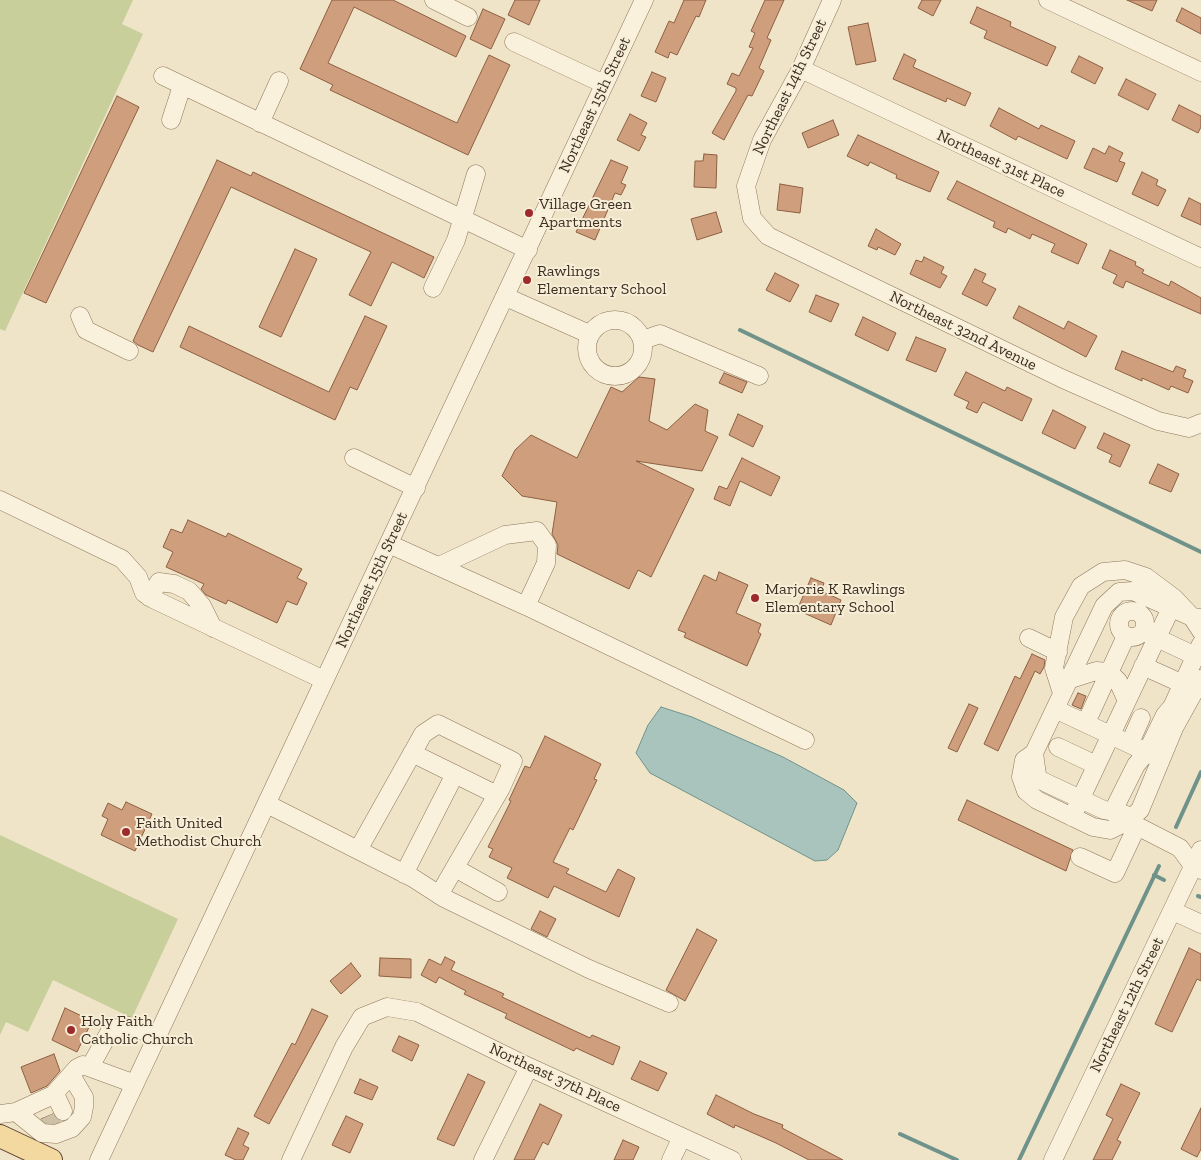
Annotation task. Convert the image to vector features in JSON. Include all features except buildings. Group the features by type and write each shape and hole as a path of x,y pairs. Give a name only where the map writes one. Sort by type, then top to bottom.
{"main road":[{"path":"0,1136 51,1160"}],"street":[{"path":"434,0 468,16"},
{"name":"Northeast 15th Street","path":"99,1160 644,0"},
{"name":"Northeast 14th Street","path":"749,204 746,186 762,140 801,68 832,0"},
{"path":"1048,0 1201,72"},
{"path":"514,42 604,84"},
{"name":"Northeast 31st Place","path":"801,68 1201,258"},
{"path":"163,76 528,250"},
{"path":"260,123 279,80"},
{"path":"171,120 182,86"},
{"path":"433,288 463,220 476,174"},
{"name":"Northeast 32nd Avenue","path":"749,204 752,218 768,236 821,263 1061,378 1158,422 1189,428 1199,424"},
{"path":"506,297 588,334"},
{"path":"80,316 86,330 129,351"},
{"path":"606,320 629,322 643,340 641,362 623,376 601,374 586,357 588,334 606,320"},
{"path":"643,340 660,334 759,376"},
{"path":"354,458 416,488"},
{"path":"0,500 122,558 132,567 144,593 150,597 324,680"},
{"path":"439,566 505,535 537,531 547,545 546,563 526,606"},
{"path":"389,544 526,606 806,740"},
{"path":"1154,755 1111,734 1062,694 1054,668 1064,617 1080,586 1103,572 1125,570 1146,577 1174,598 1198,622"},
{"path":"1157,638 1195,648 1183,684 1154,755 1140,810 1110,830 1093,827 1037,800 1026,791 1021,776 1024,760 1034,753 1104,606 1119,592 1133,591 1198,622"},
{"path":"1072,817 1171,608"},
{"path":"1090,714 1126,636"},
{"path":"1029,638 1058,652"},
{"path":"1143,666 1183,684"},
{"path":"1062,694 1096,671 1109,672 1118,681 1127,701"},
{"path":"1154,755 1201,679"},
{"path":"1130,744 1141,718"},
{"path":"358,850 423,734 438,724 513,761 497,795 439,895"},
{"path":"1058,747 1096,765"},
{"path":"412,752 497,795"},
{"path":"1034,753 1037,775 1040,780 1127,819 1180,848 1197,868"},
{"path":"404,874 455,774"},
{"path":"267,804 404,874 439,895 589,969 669,1003"},
{"path":"1080,857 1115,873 1127,819"},
{"name":"Northeast 12th Street","path":"1053,1160 1173,911 1197,868 1201,850"},
{"path":"454,868 498,892"},
{"path":"1173,911 1201,924"},
{"name":"Northeast 37th Place","path":"292,1160 344,1048 362,1017 387,1006 417,1012 529,1067 732,1160"},
{"path":"90,1067 110,1031 125,1025 158,1036"},
{"path":"8,1113 42,1133 56,1117 71,1076 77,1068 83,1066 135,1084"},
{"path":"483,1160 529,1067"},
{"path":"8,1113 56,1117 82,1116 84,1096 71,1076"},
{"path":"671,1160 682,1137"}],"green space":[{"path":"0,0 133,0 122,24 143,34 5,331 0,329"},
{"path":"0,835 178,919 132,1018 53,980 28,1032 6,1022 0,1035"}],"water":[{"path":"661,707 692,717 783,757 844,790 857,803 838,850 827,860 815,861 650,773 636,753 648,725"}],"waterway":[{"path":"740,330 1201,552"},
{"path":"1176,827 1201,772"},
{"path":"1019,1160 1159,866"},
{"path":"1154,875 1164,880"},
{"path":"900,1134 957,1160"}],"tunnel":[{"path":"48,1116 54,1129"}],"place":[{"name":"Village Green Apartments","path":"529,213"},
{"name":"Rawlings Elementary School","path":"527,280"},
{"name":"Marjorie K Rawlings Elementary School","path":"755,598"},
{"name":"Faith United Methodist Church","path":"126,832"},
{"name":"Holy Faith Catholic Church","path":"71,1030"}]}
